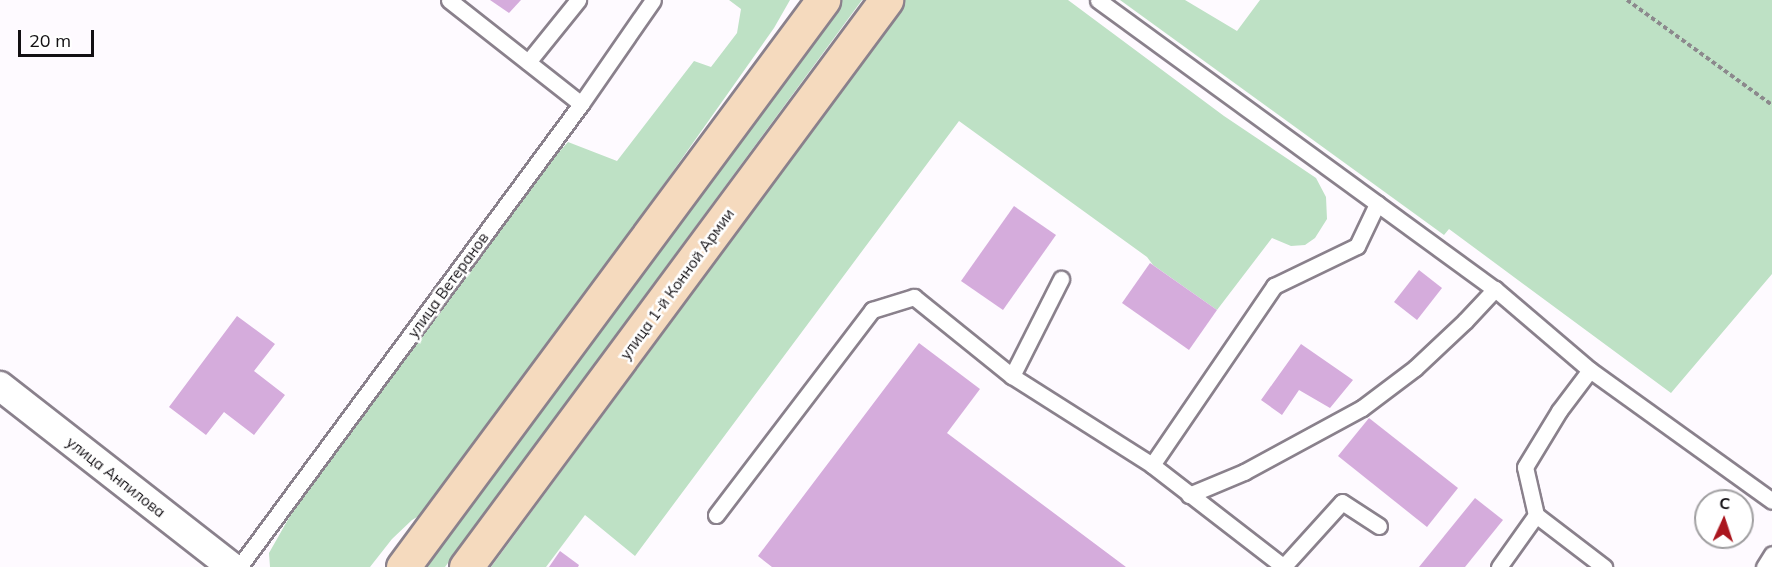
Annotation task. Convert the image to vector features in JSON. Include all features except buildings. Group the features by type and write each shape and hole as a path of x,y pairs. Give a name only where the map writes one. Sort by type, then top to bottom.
{"main road":[{"path":"403,567 822,0"},
{"name":"улица 1-й Конной Армии","path":"466,567 886,0"}],"street":[{"name":"улица Анпилова","path":"0,386 232,567"}],"lane":[{"path":"449,0 581,104"},
{"path":"528,62 578,0"},
{"name":"улица Ветеранов","path":"239,567 581,104 653,0"},
{"path":"1098,0 1495,289 1590,370 1771,498 1772,501"},
{"path":"1152,465 1274,286 1357,246 1377,204"},
{"path":"1012,376 1061,279"},
{"path":"1189,495 1244,472 1362,408 1415,368 1495,289"},
{"path":"716,515 872,310 914,297 1012,376 1152,465 1284,566 1342,502 1379,526"},
{"path":"1590,370 1559,411 1525,467 1536,515 1604,567"},
{"path":"1499,567 1536,515"}],"path":[{"path":"1627,0 1772,105"}],"green space":[{"path":"729,0 790,0 774,28 671,174 427,511 412,520 392,539 370,567 270,567 269,553 290,516 551,161 568,142 617,161 694,61 711,67 737,33 741,9"},
{"path":"840,0 862,0 445,567 424,567"},
{"path":"904,0 1068,0 1224,116 1316,178 1326,197 1327,219 1315,238 1305,245 1291,246 1272,238 1217,310 959,121 635,556 585,515 546,567 491,567 752,213"},
{"path":"1120,0 1185,0 1237,31 1260,0 1772,0 1772,274 1671,393 1449,229 1444,235"}]}
